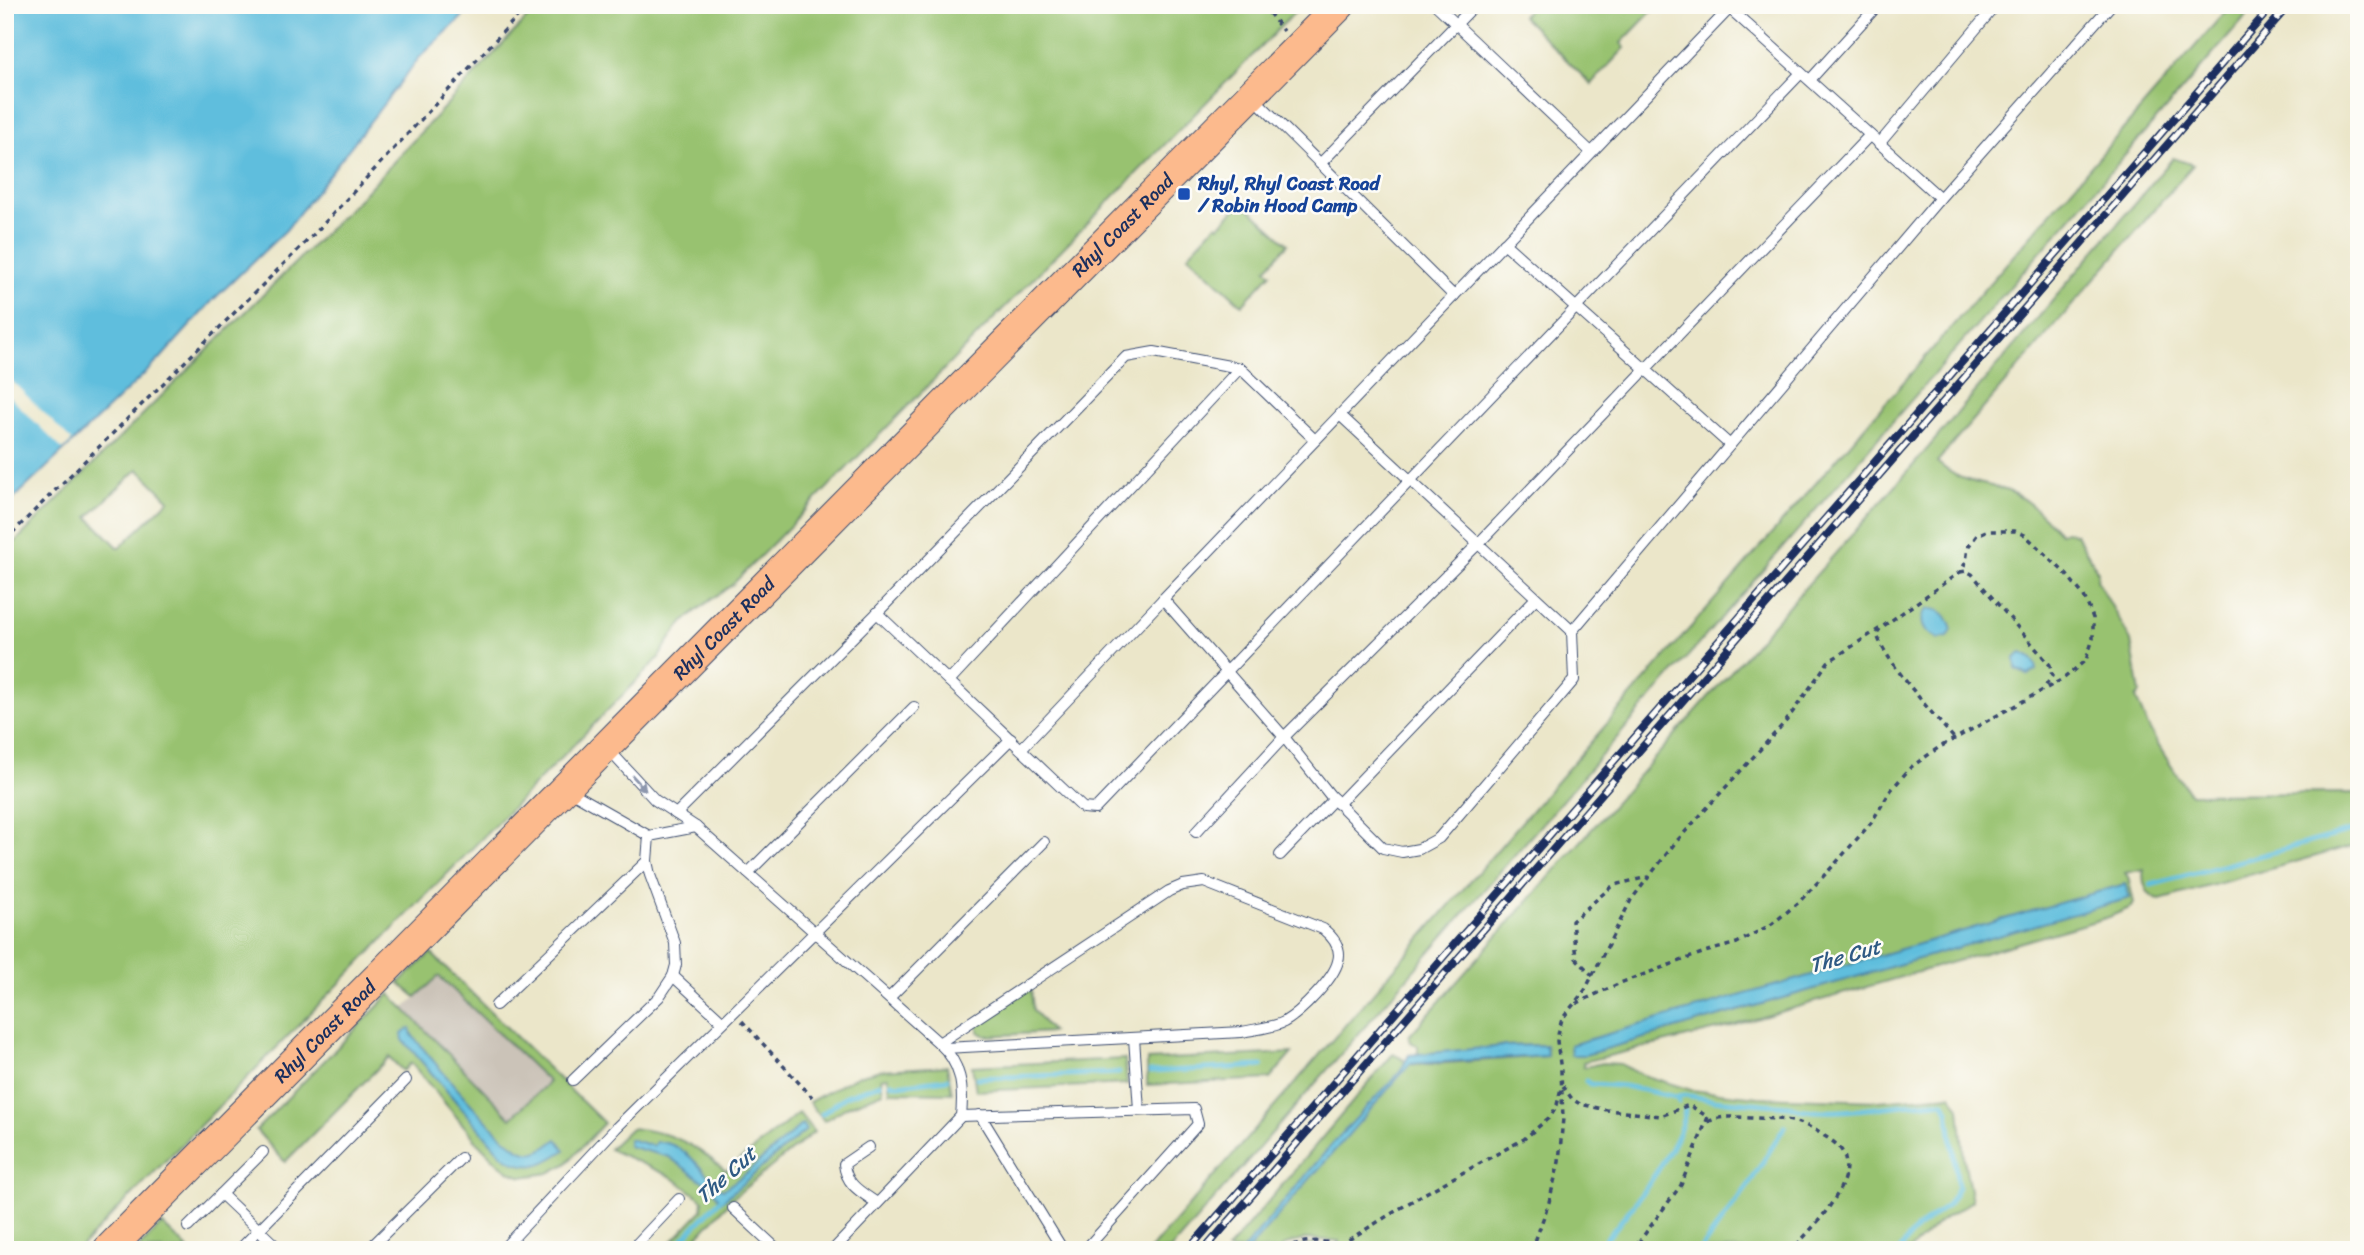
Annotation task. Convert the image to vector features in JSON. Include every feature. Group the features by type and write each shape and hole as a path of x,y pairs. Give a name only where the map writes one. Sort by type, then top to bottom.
{"main road":[{"name":"Rhyl Coast Road","path":"108,1250 1340,5"}],"lane":[{"path":"1436,5 1591,152"},
{"path":"1321,163 1475,5"},
{"path":"1810,80 1878,5"},
{"path":"1880,144 1996,5"},
{"path":"1163,599 1284,737 1336,801 1382,848 1402,852 1419,849 1439,838 1574,680 1572,631 1940,198 2111,5"},
{"path":"1021,749 1730,6 1940,198"},
{"path":"877,613 1083,808 1095,809 1801,73"},
{"path":"1251,95 1454,296"},
{"path":"1196,832 1284,737 1478,544 1870,135"},
{"path":"1504,243 1730,445"},
{"path":"676,814 877,613 1126,357 1154,352 1240,368 1315,440"},
{"path":"949,681 1240,368"},
{"path":"1340,415 1572,631"},
{"path":"1280,855 1536,597"},
{"path":"748,873 914,707"},
{"path":"502,1250 616,1128 1011,740"},
{"path":"606,746 654,800 696,827 942,1046 957,1065 963,1097 961,1116 833,1250"},
{"path":"564,788 649,836 696,827"},
{"path":"573,1080 659,997 673,976 676,965 675,943 652,884 648,861 649,836"},
{"path":"889,998 1044,842"},
{"path":"496,1005 648,861"},
{"path":"1204,882 1324,929 1334,938 1338,951 1338,962 1322,986 1299,1011 1281,1023 1242,1032 942,1046 1169,891 1183,885 1204,882"},
{"path":"673,976 723,1022"},
{"path":"1135,1038 1139,1110"},
{"path":"239,1250 406,1080"},
{"path":"961,1116 1194,1109 1198,1124 1085,1250"},
{"path":"980,1115 1063,1250"},
{"path":"869,1147 844,1164 845,1173 853,1187 877,1203"},
{"path":"188,1227 263,1152"},
{"path":"368,1250 461,1158"},
{"path":"221,1194 280,1250"},
{"path":"631,1250 678,1199"},
{"path":"733,1208 778,1250"}],"path":[{"path":"5,540 316,232 528,5"},
{"path":"1263,5 1297,48"},
{"path":"1532,1250 1549,1202 1559,1162 1563,1118 1557,1041 1562,1019 1573,1005 1586,990 1631,900 1675,843 1787,720 1828,662 1961,572 1966,562 1968,547 1977,535 1986,531 2015,531 2025,535 2067,575 2084,596 2093,618 2093,639 2086,660 2063,679 1954,739 1911,767 1891,790 1871,823 1835,865 1798,903 1772,924 1737,943 1620,983 1573,1005"},
{"path":"1961,572 1972,574 2050,665 2052,676 2048,685 2039,693"},
{"path":"1882,627 1877,633 1878,639 1888,655 1954,739"},
{"path":"1592,976 1576,958 1572,921 1611,887 1649,877"},
{"path":"734,1011 812,1097"},
{"path":"1562,1083 1572,1099 1580,1104 1606,1110 1661,1116 1689,1105 1709,1117 1681,1185 1633,1250"},
{"path":"1340,1245 1432,1189 1524,1139 1551,1116 1557,1105 1562,1083"},
{"path":"1708,1122 1720,1118 1789,1119 1813,1128 1842,1151 1846,1168 1840,1188 1828,1209 1792,1250"},
{"path":"1284,1250 1306,1241 1340,1245 1352,1250"}],"shaded area":[{"path":"439,976 549,1081 511,1118 404,1009"}],"green space":[{"path":"539,5 1302,5 732,585 681,625 658,659 78,1250 5,1250 5,552 360,198","holes":["138,469 169,500 119,548 88,517"]},
{"path":"1533,5 1658,5 1621,43 1625,48 1591,84 1522,16"},
{"path":"2231,5 2256,5 1170,1250 1150,1250"},
{"path":"2173,158 2193,165 1937,462 1963,479 2016,494 2060,533 2066,531 2076,534 2098,572 2097,580 2131,641 2140,693 2136,697 2146,723 2190,794 2359,793 2359,844 2160,900 2155,899 2146,889 2144,869 2125,873 2134,903 2132,907 2109,917 1721,1029 1583,1062 1584,1067 1603,1063 1620,1064 1640,1074 1691,1090 1758,1097 1878,1101 1951,1095 1959,1108 1964,1159 1972,1201 1939,1222 1910,1250 1289,1250 1307,1245 1338,1248 1339,1241 1305,1239 1283,1246 1280,1250 1227,1250 1393,1054 1406,1063 1418,1065 1547,1056 1546,1045 1504,1046 1415,1056 1418,1046 1411,1042 1409,1036 1917,461"},
{"path":"1242,202 1288,244 1266,269 1271,273 1242,305 1188,255"},
{"path":"431,953 604,1123 566,1164 549,1173 522,1177 499,1164 481,1146 411,1063 403,1071 389,1057 285,1162 256,1130 390,994 511,1118 549,1082 439,976 416,997 399,983"},
{"path":"1031,988 1033,1010 1052,1032 986,1036 979,1032 979,1021"},
{"path":"1292,1053 1270,1079 1147,1085 1147,1060"},
{"path":"1125,1059 1127,1084 976,1091 972,1066"},
{"path":"947,1066 952,1093 890,1092 888,1077 881,1078 883,1092 847,1107 824,1121 809,1102 857,1076 881,1070"},
{"path":"799,1113 814,1132 734,1197 685,1250 664,1250 702,1210 703,1200 670,1176 609,1149 631,1128 646,1130 682,1141 704,1153 726,1171"},
{"path":"162,1224 189,1250 137,1250"}],"water":[{"path":"5,5 475,5 420,57 286,230 213,300 160,359 5,507"},
{"path":"1929,609 1938,610 1947,618 1952,630 1948,637 1938,639 1926,631 1922,619"},
{"path":"2022,653 2033,660 2037,670 2028,675 2016,669 2015,658"},
{"path":"2125,884 2130,898 1585,1055 1571,1055 1570,1045"},
{"path":"410,1028 412,1035 466,1099 512,1145 523,1151 533,1152 557,1139 565,1150 542,1163 527,1166 502,1155 403,1040 402,1034"},
{"path":"1546,1045 1547,1056 1410,1064 1248,1250 1243,1250 1333,1143 1400,1072 1409,1055"},
{"path":"802,1124 806,1130 721,1202 712,1188 669,1157 628,1146 629,1139 653,1146 656,1142 674,1146 691,1158 719,1188 724,1189 748,1172"}],"pier":[{"path":"5,374 72,441 63,450 5,392"}],"waterway":[{"name":"The Cut","path":"2151,885 2359,829"},
{"name":"The Cut","path":"1150,1072 1262,1066"},
{"name":"The Cut","path":"977,1078 1119,1073"},
{"name":"The Cut","path":"891,1083 898,1085 947,1079"},
{"path":"1586,1081 1590,1084 1624,1086 1676,1097 1679,1102"},
{"name":"The Cut","path":"822,1114 846,1096 880,1084"},
{"path":"1676,1097 1685,1095 1822,1111 1944,1102 1948,1111 1958,1187 1947,1206 1916,1229 1900,1250"},
{"path":"1597,1250 1635,1203 1662,1163 1674,1143 1685,1110"},
{"path":"1700,1250 1748,1186 1785,1126"},
{"name":"The Cut","path":"672,1250 722,1198"}],"railway":[{"path":"1188,1250 2273,5"},
{"path":"1204,1250 2289,5"}],"place":[{"name":"Rhyl, Rhyl Coast Road / Robin Hood Camp","path":"1184,194"}]}
